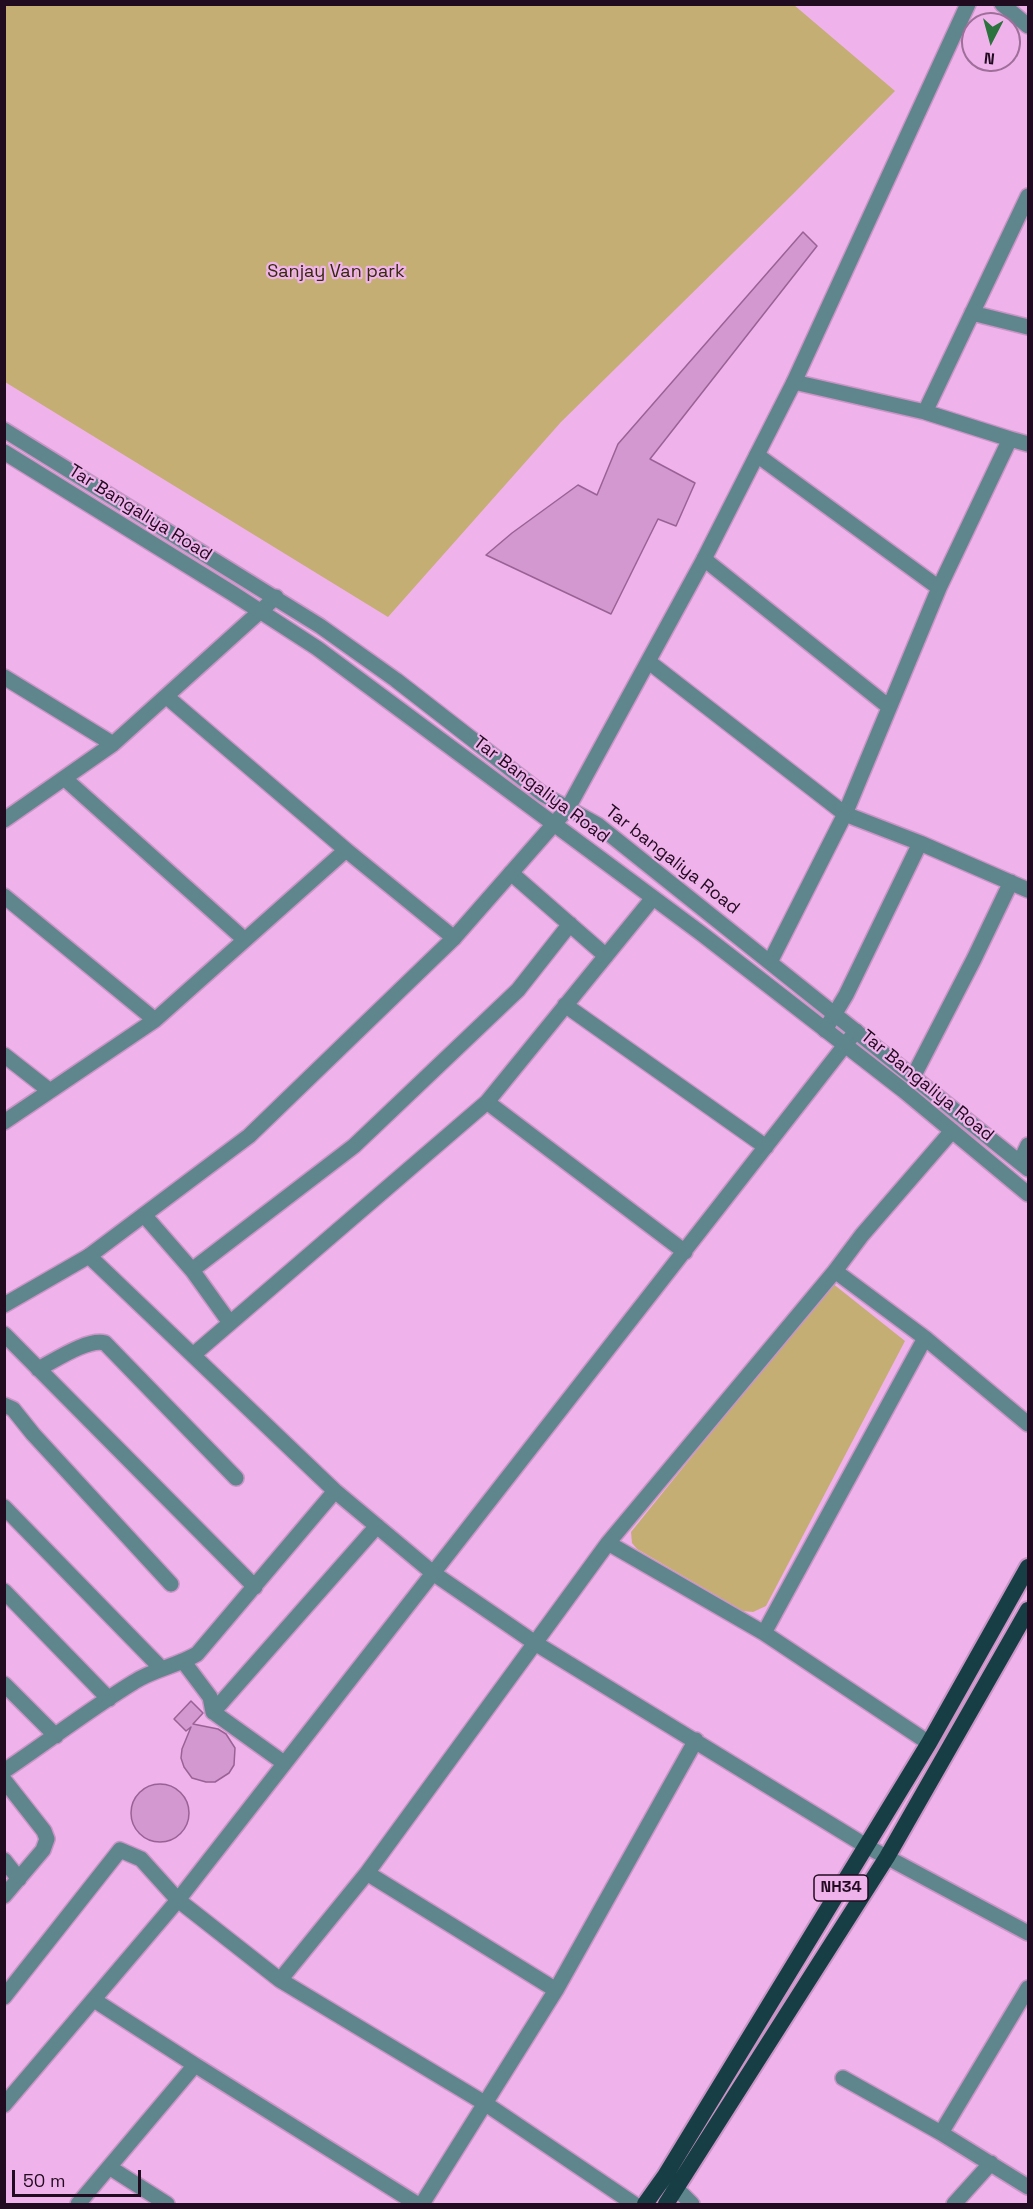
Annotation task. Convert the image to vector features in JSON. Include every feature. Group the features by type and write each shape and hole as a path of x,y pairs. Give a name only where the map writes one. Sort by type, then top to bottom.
{"highway":[{"name":"NH34","path":"670,2182 929,1743 1029,1567"},
{"name":"NH34","path":"656,2202 887,1857 1029,1610"}],"street":[{"path":"4,1305 89,1256 249,1136 454,938 568,808 704,559 794,382 968,4"},
{"path":"1002,4 1029,26"},
{"path":"925,412 1029,196"},
{"path":"972,313 1029,327"},
{"path":"794,382 925,412 1029,444"},
{"name":"Tar bangaliya Road","path":"4,430 276,597 396,680 544,795 598,825 1024,1165"},
{"path":"770,962 845,814 939,588 1010,439"},
{"name":"Tar Bangaliya Road","path":"4,452 317,648 653,898 846,1046 1029,1194"},
{"path":"757,455 939,588"},
{"path":"165,552 175,535"},
{"path":"704,559 890,707"},
{"path":"4,820 113,744 276,597"},
{"path":"649,662 845,814 920,843 1029,890"},
{"path":"4,677 113,744"},
{"path":"167,697 346,850 454,938"},
{"path":"64,778 245,940"},
{"path":"825,1030 920,843"},
{"path":"4,1122 155,1020 346,850"},
{"path":"511,873 606,956"},
{"path":"914,1077 1011,882"},
{"path":"4,896 155,1020"},
{"path":"193,1355 486,1102 653,898"},
{"path":"192,1270 354,1146 518,990 570,924"},
{"path":"565,1005 766,1147"},
{"path":"4,2105 178,1899 856,1031"},
{"path":"4,1055 51,1091"},
{"path":"486,1102 685,1252"},
{"path":"280,1980 367,1873 608,1543 835,1271 862,1235 952,1131"},
{"path":"981,1155 993,1140"},
{"path":"1024,1165 1029,1145"},
{"path":"144,1215 192,1270 230,1323"},
{"path":"89,1256 335,1491 433,1573 535,1643 867,1846 1029,1933"},
{"path":"835,1271 925,1338 1029,1424"},
{"path":"4,1334 255,1587"},
{"path":"764,1633 925,1338"},
{"path":"38,1369 81,1347 98,1341 105,1343 236,1478"},
{"path":"4,1405 13,1409 33,1434 171,1584"},
{"path":"4,1771 135,1681 197,1654 335,1491"},
{"path":"4,1507 161,1668"},
{"path":"213,1712 377,1526"},
{"path":"608,1543 764,1633 929,1743"},
{"path":"4,1591 109,1699"},
{"path":"183,1661 210,1697 213,1712 284,1763"},
{"path":"4,1684 56,1736"},
{"path":"422,2205 556,1990 696,1740"},
{"path":"4,1780 44,1831 47,1839 43,1850 4,1896"},
{"path":"4,1996 120,1850 141,1859 178,1899 280,1980 486,2104 634,2205"},
{"path":"4,1860 19,1879"},
{"path":"367,1873 556,1990"},
{"path":"941,2133 1029,1988"},
{"path":"94,2000 417,2205"},
{"path":"78,2205 195,2065"},
{"path":"843,2078 941,2133 1029,2187"},
{"path":"954,2205 991,2163"},
{"path":"109,2167 167,2205"},
{"path":"670,2182 692,2205"}],"green space":[{"name":"Sanjay Van park","path":"4,5 794,5 895,91 561,422 388,617 5,382"},
{"path":"832,1283 905,1341 766,1606 753,1612 743,1611 637,1549 632,1543 631,1532"}],"building":[{"path":"803,232 817,246 650,459 695,483 676,526 658,519 611,614 486,555 578,485 597,495 618,444"},
{"path":"191,1701 203,1713 193,1724 218,1729 226,1734 235,1748 234,1765 229,1773 215,1782 192,1778 181,1758 182,1749 191,1727 186,1731 174,1719"},
{"path":"160,1784 171,1786 184,1797 189,1813 187,1824 176,1837 160,1842 149,1840 136,1829 131,1813 133,1802 144,1789"}]}
